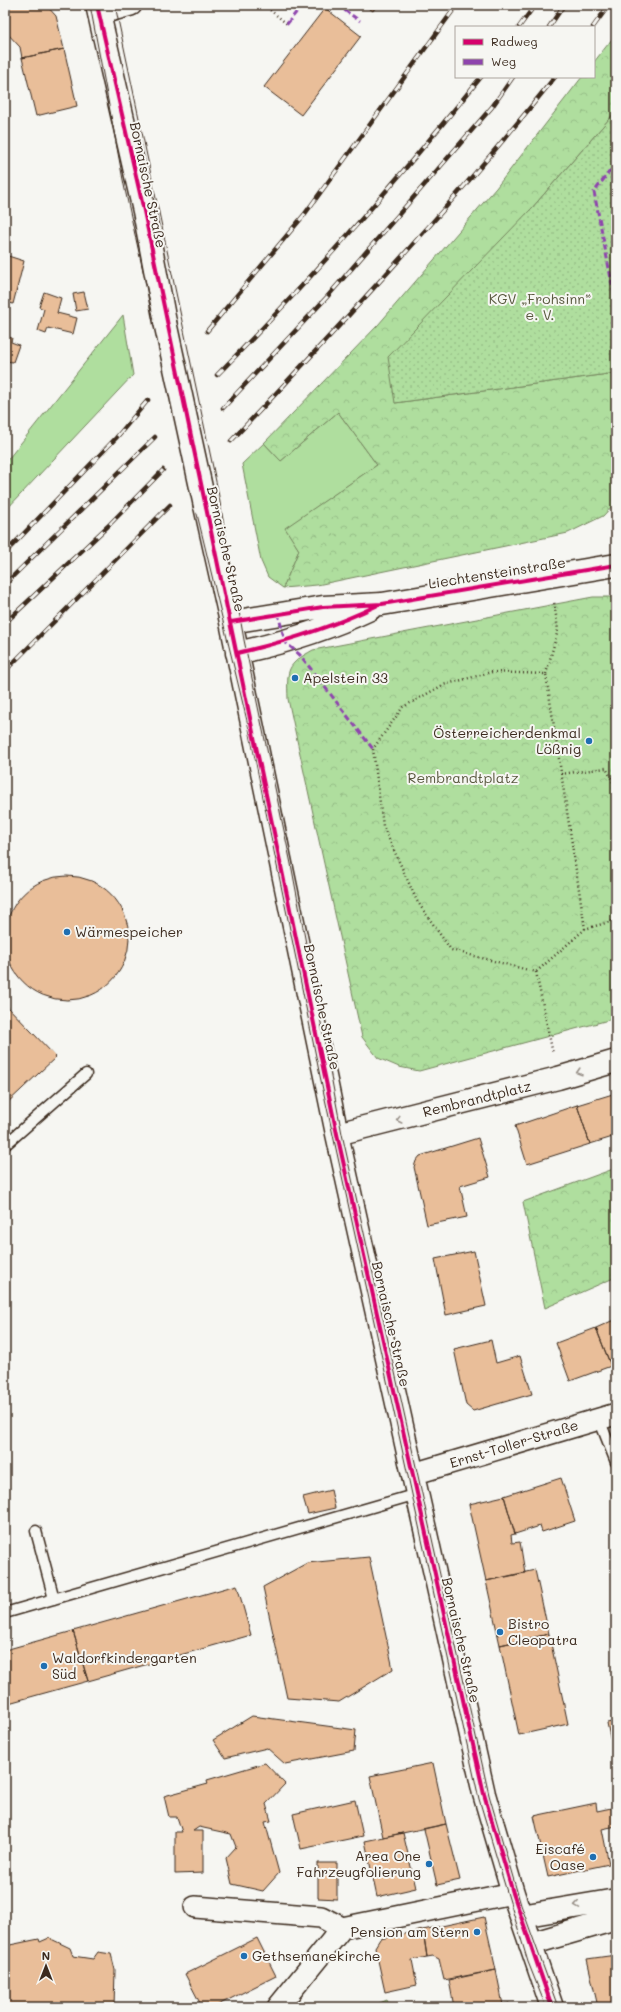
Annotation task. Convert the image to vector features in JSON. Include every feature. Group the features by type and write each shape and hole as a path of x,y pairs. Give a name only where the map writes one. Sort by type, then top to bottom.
{"main road":[{"name":"Bornaische Straße","path":"98,9 144,211 165,322 231,622 337,1134 484,1794 513,1894 552,2007"},
{"name":"Liechtensteinstraße","path":"231,622 323,607 382,604 616,565"},
{"name":"Liechtensteinstraße","path":"237,653 285,642 350,618 382,604"},
{"name":"Rembrandtplatz","path":"337,1134 558,1078 616,1061"},
{"path":"521,1916 616,1900"},
{"path":"530,1944 616,1919"}],"street":[{"name":"Bornaische Straße","path":"98,9 131,5"},
{"name":"Ernst-Toller-Straße","path":"415,1484 608,1416"},
{"path":"195,1907 321,1917 342,1928 513,1894"},
{"path":"278,2007 342,1928"}],"lane":[{"path":"5,1145 86,1074"},
{"path":"608,1416 616,1462"},
{"path":"5,1613 54,1599 415,1484"},
{"path":"36,1531 54,1599"}],"path":[{"path":"264,5 287,24"},
{"path":"556,615 558,630 546,674 585,929"},
{"path":"536,972 451,950 417,901 383,826 373,749 403,707 443,685 492,672 546,674"},
{"path":"561,774 606,768 616,788"},
{"path":"536,972 585,929 616,920"},
{"path":"536,972 558,1078"}],"green space":[{"path":"616,34 616,111 532,208 395,403 616,373 616,502 603,516 568,533 317,585 283,588 299,550 285,528 377,465 338,412 281,461 264,443 378,325 496,188 581,78 595,78 595,61"},
{"name":"KGV „Frohsinn“ e. V.","path":"616,111 616,373 395,403 388,357 532,208"},
{"path":"123,315 133,375 5,511 5,463"},
{"path":"338,412 377,465 286,528 299,550 283,588 268,577 261,561 242,464 264,443 281,461"},
{"name":"Rembrandtplatz","path":"593,597 616,597 616,1018 419,1071 399,1067 378,1058 362,1037 288,699 288,674 290,669 293,664 313,650"},
{"path":"616,1168 616,1277 545,1308 523,1202"},
{"path":"387,2000 390,2007 370,2007"}],"building":[{"path":"5,5 46,5 56,16 64,49 22,58 20,47 5,31"},
{"path":"364,5 377,5 373,11"},
{"path":"325,8 361,36 301,115 264,87"},
{"path":"64,49 77,106 36,116 22,58"},
{"path":"5,192 9,193 5,207"},
{"path":"5,255 24,261 13,304 5,301"},
{"path":"44,292 61,298 57,313 77,318 73,334 48,328 46,334 38,331 44,309 39,307"},
{"path":"84,292 88,309 76,311 73,294"},
{"path":"5,336 12,338 11,342 19,345 13,362 5,361"},
{"name":"Wärmespeicher","path":"67,876 79,877 91,881 111,894 124,914 128,926 128,950 124,962 111,982 91,995 79,999 67,1000 55,999 43,995 23,982 10,962 6,950 5,938 6,926 10,914 23,894 43,881 55,877"},
{"path":"5,1004 56,1057 5,1105"},
{"path":"616,1093 616,1136 590,1144 577,1105"},
{"path":"577,1105 590,1144 527,1164 515,1126"},
{"path":"478,1138 490,1177 460,1186 467,1217 427,1225 414,1167 416,1161 420,1156"},
{"path":"474,1251 486,1306 446,1315 435,1259"},
{"path":"616,1319 616,1363 611,1366 596,1328"},
{"path":"596,1328 611,1366 570,1381 556,1343"},
{"path":"491,1340 496,1363 520,1356 532,1394 473,1411 466,1405 454,1349"},
{"path":"561,1478 575,1521 542,1532 540,1526 515,1534 504,1496"},
{"path":"331,1490 335,1508 308,1514 303,1497"},
{"path":"504,1496 515,1534 511,1535 512,1543 520,1542 525,1573 486,1581 469,1504"},
{"path":"369,1557 393,1669 339,1702 287,1698 263,1587 307,1563"},
{"path":"535,1570 549,1634 500,1645 486,1581"},
{"path":"237,1585 251,1635 88,1681 73,1631"},
{"name":"Waldorfkindergarten Süd","path":"73,1631 88,1681 5,1704 5,1650"},
{"path":"549,1634 568,1724 519,1735 500,1645"},
{"path":"252,1716 356,1730 354,1751 285,1764 267,1748 225,1758 213,1740"},
{"path":"616,1721 616,1766 607,1723"},
{"path":"265,1763 285,1784 266,1804 271,1821 265,1822 279,1873 263,1891 232,1884 226,1858 236,1847 231,1834 199,1827 193,1831 203,1831 203,1873 175,1874 175,1832 182,1832 177,1817 169,1817 164,1796 208,1784 207,1780"},
{"path":"433,1763 446,1824 383,1837 370,1776"},
{"path":"355,1800 363,1836 301,1849 293,1814"},
{"path":"596,1803 597,1811 616,1807 616,1826 602,1829 609,1864 548,1877 534,1816"},
{"path":"446,1824 460,1880 437,1885 424,1829"},
{"path":"403,1833 416,1888 377,1897 365,1841"},
{"path":"318,1863 337,1863 337,1899 318,1898"},
{"path":"484,1917 496,1970 444,1980 439,1959 433,1956 427,1957 423,1930"},
{"path":"423,1930 427,1957 412,1960 417,1985 385,1992 375,1947 380,1939"},
{"path":"49,1938 70,1948 73,1956 93,1959 98,1952 111,1954 115,1970 114,2007 5,2007 5,1946 39,1939 40,1942"},
{"name":"Gethsemanekirche","path":"257,1938 276,1976 214,2007 202,2007 185,1974"},
{"path":"616,1955 616,2007 598,2007 587,1959"},
{"path":"496,1970 503,2005 491,2007 454,2007 449,1980"},
{"path":"509,2003 510,2007 491,2007 503,2005"}],"tram line":[{"path":"90,5 124,185 197,514 249,729 320,1076 479,1799 528,1962 546,2007"},
{"path":"115,5 218,491 244,640 291,864 342,1134 489,1795 521,1905 558,2007"}],"railway":[{"path":"207,331 304,215 457,5"},
{"path":"520,26 535,5"},
{"path":"550,26 564,5"},
{"path":"594,26 609,5"},
{"path":"217,375 286,303 352,230 480,78"},
{"path":"223,408 327,297 492,107 512,78"},
{"path":"231,441 397,262 477,171 554,78"},
{"path":"5,553 116,438 148,400"},
{"path":"5,584 155,437"},
{"path":"5,623 108,526 163,470"},
{"path":"5,671 170,505"}],"marked path":[{"path":"287,24 302,5"},
{"path":"337,5 360,21"},
{"path":"616,163 594,192 616,304"},
{"path":"278,613 285,642 300,655 373,749"}],"cycle path":[{"path":"97,5 144,211 337,1134 484,1794 513,1893 552,2007"},
{"path":"231,622 323,607 382,604 616,565"},
{"path":"237,653 308,633 342,621 376,606"}],"place":[{"name":"Apelstein 33","path":"295,678"},
{"name":"Österreicherdenkmal Lößnig","path":"589,741"},
{"name":"Wärmespeicher","path":"67,932"},
{"name":"Bistro Cleopatra","path":"500,1632"},
{"name":"Waldorfkindergarten Süd","path":"44,1666"},
{"name":"Eiscafé Oase","path":"593,1857"},
{"name":"Area One Fahrzeugfolierung","path":"429,1864"},
{"name":"Pension am Stern","path":"477,1932"},
{"name":"Gethsemanekirche","path":"244,1956"}]}
